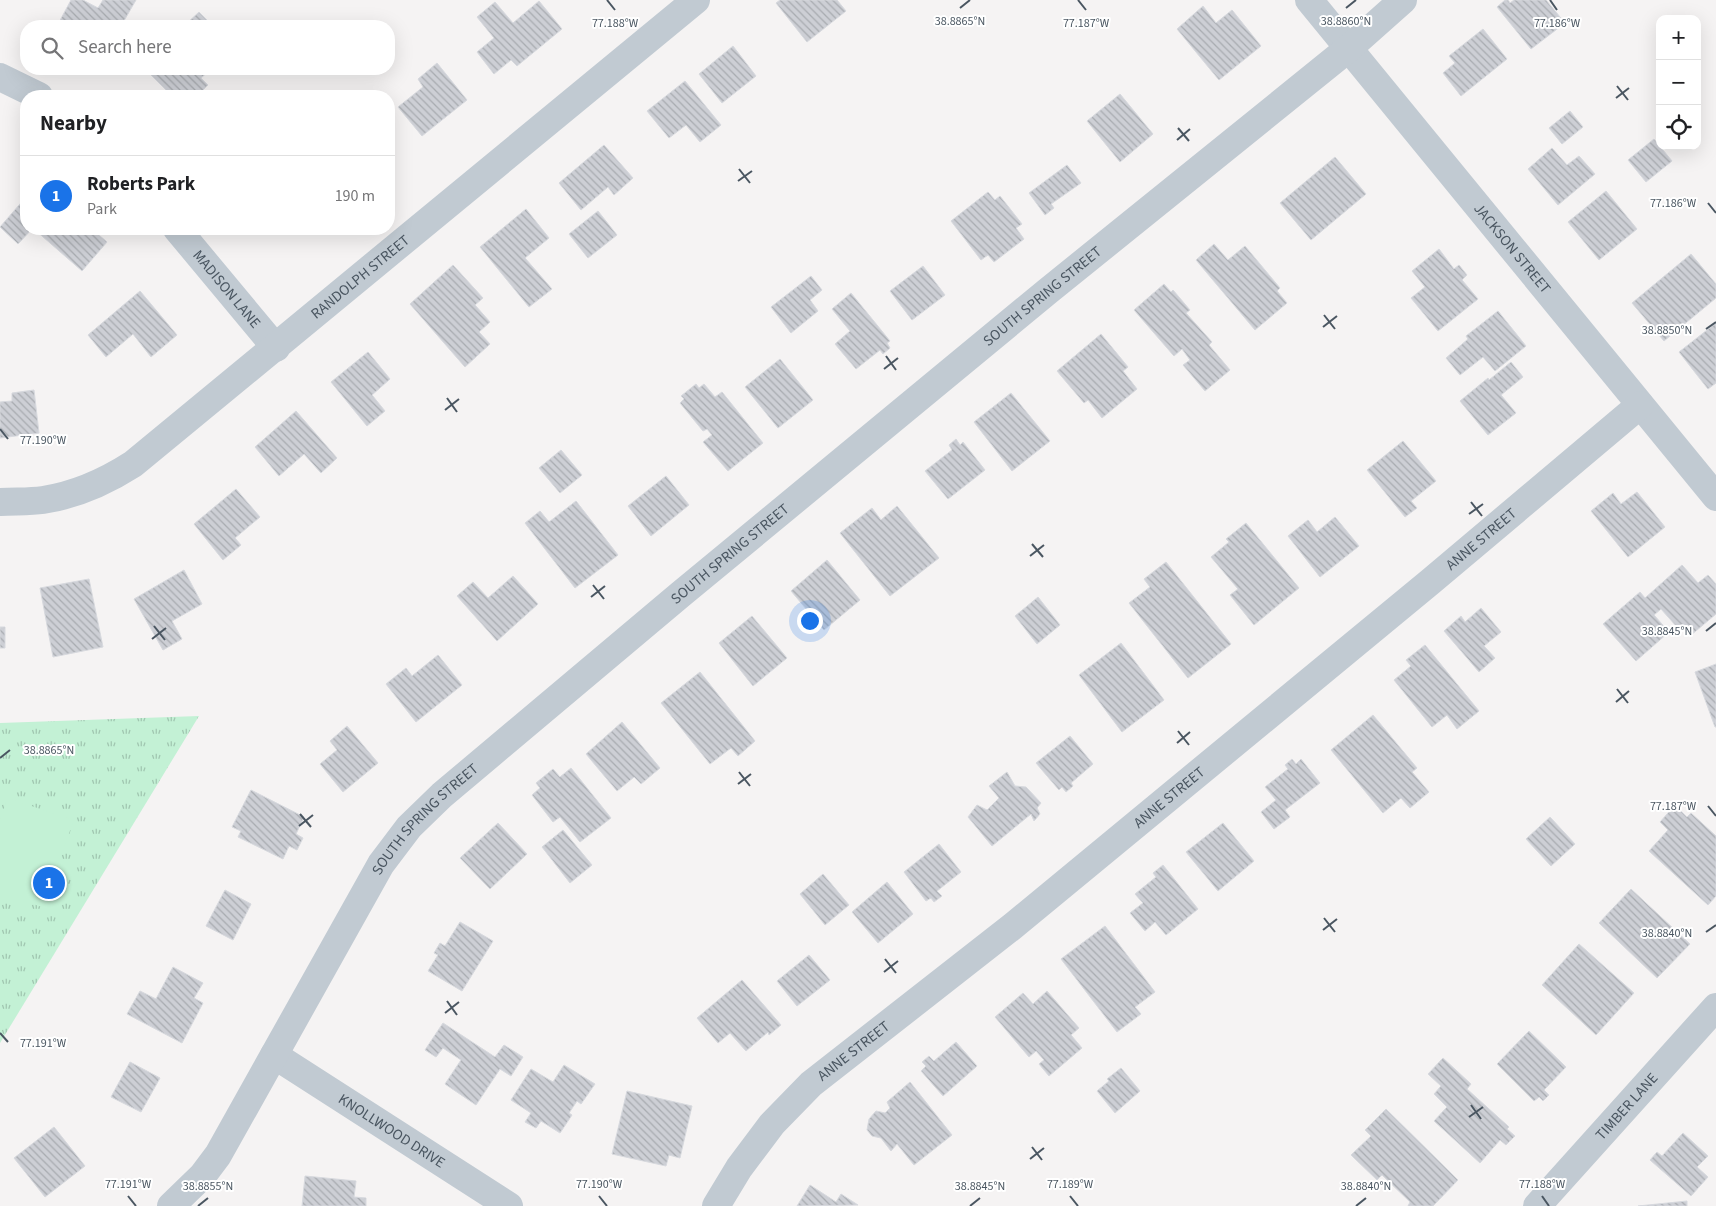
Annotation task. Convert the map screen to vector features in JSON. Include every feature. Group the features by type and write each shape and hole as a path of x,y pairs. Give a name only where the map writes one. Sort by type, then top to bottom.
{"street":[{"name":"RANDOLPH STREET","path":"0,502 42,500 79,492 114,476 133,464 696,0"},
{"name":"JACKSON STREET","path":"1310,0 1716,497"},
{"name":"SOUTH SPRING STREET","path":"171,1206 203,1175 218,1155 381,864 409,827 442,794 696,581 1026,309 1349,48 1403,0"},
{"path":"0,76 27,90"},
{"name":"MADISON LANE","path":"182,235 276,348"},
{"name":"ANNE STREET","path":"716,1206 739,1168 772,1124 811,1084 1013,926 1430,582 1640,405"},
{"name":"TIMBER LANE","path":"1537,1206 1716,1007"},
{"name":"KNOLLWOOD DRIVE","path":"274,1055 509,1206"}],"green space":[{"path":"199,716 0,1043 0,723"},
{"path":"7,798 74,820 42,907 0,893 0,820"}],"building":[{"path":"71,0 83,0 98,8 103,0 136,0 124,20 60,20"},
{"path":"780,0 837,0 846,11 807,42 776,3"},
{"path":"1505,0 1508,0 1510,3 1514,0 1546,0 1565,23 1531,49 1497,7"},
{"path":"539,1 562,29 517,66 511,60 494,74 477,52 494,38 477,17 495,2 513,23"},
{"path":"1203,6 1216,23 1232,10 1261,46 1219,80 1177,29"},
{"path":"199,12 207,20 190,20"},
{"path":"1483,29 1507,59 1461,96 1443,73 1455,63 1449,56"},
{"path":"733,46 756,76 722,103 699,74"},
{"path":"437,63 467,100 422,136 398,107 423,87 418,79"},
{"path":"151,75 204,75 201,78 208,85 203,90 166,90"},
{"path":"685,81 721,125 700,142 686,125 669,138 647,111"},
{"path":"1120,94 1153,134 1120,162 1087,121"},
{"path":"1570,111 1583,127 1562,144 1549,128"},
{"path":"1654,139 1656,141 1656,150 1663,150 1672,161 1646,182 1628,160"},
{"path":"604,145 633,178 614,195 608,187 581,210 559,183"},
{"path":"1552,148 1567,165 1579,156 1595,174 1558,205 1528,169"},
{"path":"1335,157 1366,194 1311,240 1280,203"},
{"path":"1067,165 1081,183 1051,204 1054,208 1045,215 1029,193"},
{"path":"1606,191 1637,229 1599,260 1568,222"},
{"path":"988,192 995,200 1000,196 1022,224 1016,228 1024,239 994,262 988,255 981,260 951,221"},
{"path":"20,204 20,235 26,235 18,244 0,227"},
{"path":"526,209 549,238 525,258 552,289 529,307 480,247"},
{"path":"598,211 617,235 588,258 569,234"},
{"path":"41,235 99,235 107,242 82,271"},
{"path":"1214,244 1228,260 1245,246 1280,288 1277,291 1287,303 1255,330 1196,260"},
{"path":"1439,249 1454,269 1459,265 1467,275 1462,280 1478,299 1438,331 1411,298 1425,287 1412,271"},
{"path":"1691,254 1716,284 1716,298 1664,341 1632,303"},
{"path":"453,265 483,298 475,305 490,322 479,332 490,344 465,367 410,304"},
{"path":"923,266 945,295 912,320 890,291"},
{"path":"811,276 822,290 810,300 818,311 791,333 771,307"},
{"path":"1164,284 1171,292 1173,290 1190,310 1186,313 1212,342 1209,345 1230,370 1205,391 1183,365 1190,360 1182,349 1174,356 1134,310"},
{"path":"140,291 177,335 151,357 133,334 106,357 88,335"},
{"path":"851,293 890,341 887,343 890,348 883,354 880,350 856,369 835,344 850,331 832,309"},
{"path":"1498,311 1526,346 1495,371 1483,357 1460,375 1446,358 1468,339 1466,336"},
{"path":"1716,323 1716,383 1708,389 1679,352"},
{"path":"1101,334 1128,367 1123,371 1137,389 1102,418 1088,400 1084,403 1057,371"},
{"path":"368,352 390,379 372,395 385,411 367,426 331,382"},
{"path":"780,359 813,400 778,428 745,387"},
{"path":"1511,362 1523,377 1501,395 1516,413 1488,435 1460,401"},
{"path":"696,384 699,388 704,384 715,397 722,392 763,443 728,471 703,442 712,435 707,429 703,431 680,403 684,399 681,396"},
{"path":"34,390 39,433 0,438 0,402 12,401 12,393"},
{"path":"1011,393 1050,441 1012,471 974,422"},
{"path":"296,411 337,458 321,473 304,454 279,476 255,447"},
{"path":"956,439 960,445 963,442 985,470 948,499 925,471 952,450 949,445"},
{"path":"1403,441 1436,481 1411,501 1417,508 1405,517 1367,470"},
{"path":"561,450 582,475 560,493 539,468"},
{"path":"666,476 689,505 651,536 628,506"},
{"path":"236,489 260,517 235,538 241,545 223,560 194,524"},
{"path":"1637,492 1665,527 1628,557 1591,511 1613,493 1621,504"},
{"path":"576,501 618,555 575,588 525,523 540,511 549,522"},
{"path":"897,506 939,558 890,596 840,533 872,508 881,520"},
{"path":"1335,517 1359,546 1320,577 1288,536 1308,520 1317,532"},
{"path":"1246,523 1299,588 1254,625 1230,595 1238,589 1211,557 1229,542 1226,539"},
{"path":"827,560 860,600 824,630 791,591"},
{"path":"1166,562 1231,644 1188,678 1129,603 1150,587 1144,579"},
{"path":"1682,565 1698,583 1708,575 1716,584 1716,614 1690,636 1680,625 1677,627 1661,609 1654,615 1669,632 1636,661 1603,624 1640,592 1645,598"},
{"path":"184,570 202,604 172,621 182,639 163,650 134,599"},
{"path":"513,576 538,604 497,641 457,596 473,582 488,598"},
{"path":"89,579 103,647 53,657 40,588"},
{"path":"1038,597 1060,625 1037,644 1015,616"},
{"path":"1481,608 1501,632 1484,646 1495,658 1479,672 1444,631 1461,616 1465,622"},
{"path":"752,616 787,658 753,686 719,643"},
{"path":"0,627 5,627 5,648 0,648"},
{"path":"1121,643 1164,700 1122,732 1079,675"},
{"path":"1425,645 1479,711 1457,729 1447,715 1432,727 1394,680 1411,666 1406,660"},
{"path":"438,655 462,685 416,722 386,684 406,668 412,676"},
{"path":"1716,664 1716,727 1715,727 1695,672"},
{"path":"700,672 755,741 738,756 731,748 710,764 661,703"},
{"path":"1373,715 1417,768 1412,772 1429,792 1410,808 1401,798 1383,813 1331,750"},
{"path":"622,722 660,768 641,784 634,777 617,791 586,754"},
{"path":"347,726 378,763 343,792 320,764 337,750 330,741"},
{"path":"1070,736 1093,764 1071,783 1073,786 1066,792 1062,787 1059,790 1036,763"},
{"path":"1292,759 1296,764 1301,759 1320,783 1285,810 1290,817 1274,829 1261,812 1276,800 1265,787 1288,769 1285,765"},
{"path":"571,768 611,818 580,842 560,817 553,822 532,795 540,788 536,783 553,769 560,777"},
{"path":"1007,772 1015,786 1026,787 1041,803 1037,808 1040,814 1034,821 1031,814 992,846 968,817 977,805 987,810 999,798 989,786"},
{"path":"251,790 304,817 296,834 303,838 297,850 289,846 283,859 238,837 241,831 232,827"},
{"path":"1675,805 1687,817 1691,813 1716,836 1716,896 1708,905 1649,851 1668,830 1660,822"},
{"path":"1550,817 1575,844 1551,866 1526,839"},
{"path":"498,823 527,854 490,889 460,858"},
{"path":"1223,823 1254,861 1218,891 1186,852"},
{"path":"563,830 592,865 570,883 542,847"},
{"path":"939,844 961,872 937,891 942,896 934,902 931,898 926,901 904,872"},
{"path":"1163,865 1198,909 1166,935 1155,922 1145,931 1130,913 1143,903 1135,894 1156,877 1153,873"},
{"path":"823,874 849,905 825,925 800,894"},
{"path":"887,882 913,914 878,943 852,912"},
{"path":"1631,889 1690,944 1657,978 1599,923"},
{"path":"225,890 251,904 233,940 206,926"},
{"path":"460,922 493,941 462,991 428,971 438,955 434,953 440,943 445,946"},
{"path":"1105,926 1155,992 1135,1007 1141,1014 1117,1032 1061,959"},
{"path":"1579,944 1634,993 1596,1035 1542,985"},
{"path":"809,955 830,980 797,1006 777,981"},
{"path":"173,967 203,983 194,998 203,1003 182,1043 127,1014 140,991 156,999"},
{"path":"742,980 781,1025 769,1035 768,1032 746,1051 730,1033 718,1043 697,1018"},
{"path":"1047,991 1079,1028 1071,1035 1082,1048 1049,1076 1039,1064 1044,1060 1036,1051 1029,1057 995,1017 1023,993 1033,1004"},
{"path":"443,1023 495,1057 504,1045 523,1057 511,1076 500,1069 476,1105 445,1084 461,1060 443,1048 436,1057 425,1050"},
{"path":"1529,1031 1566,1067 1544,1090 1549,1095 1543,1101 1539,1097 1534,1101 1497,1064"},
{"path":"956,1042 977,1066 943,1096 921,1071 926,1066 922,1062 929,1056 934,1061"},
{"path":"1443,1058 1471,1084 1467,1089 1509,1127 1507,1129 1515,1136 1506,1145 1500,1140 1480,1163 1434,1121 1447,1107 1434,1094 1441,1086 1428,1074"},
{"path":"130,1062 160,1078 141,1112 111,1097"},
{"path":"564,1065 595,1084 581,1104 577,1101 569,1113 572,1115 560,1133 541,1121 536,1128 525,1122 531,1113 511,1100 531,1069 553,1082"},
{"path":"1121,1068 1140,1091 1115,1113 1097,1091 1109,1081 1107,1079"},
{"path":"910,1082 952,1135 914,1165 897,1144 891,1151 881,1138 872,1136 867,1130 869,1119 876,1111 885,1113 890,1108 887,1102"},
{"path":"627,1091 692,1106 680,1158 669,1155 666,1166 612,1154"},
{"path":"1386,1109 1458,1180 1433,1206 1408,1206 1410,1202 1382,1175 1377,1180 1351,1155 1371,1136 1365,1130"},
{"path":"54,1127 85,1166 45,1197 14,1158"},
{"path":"1683,1133 1708,1156 1697,1167 1708,1177 1691,1196 1650,1160 1657,1152 1662,1156"},
{"path":"305,1176 356,1181 354,1197 366,1198 366,1206 302,1206"},
{"path":"810,1185 836,1202 841,1194 858,1205 797,1206"},
{"path":"1687,1201 1687,1206 1638,1206"}],"place":[{"name":"Roberts Park","path":"49,883"}]}
